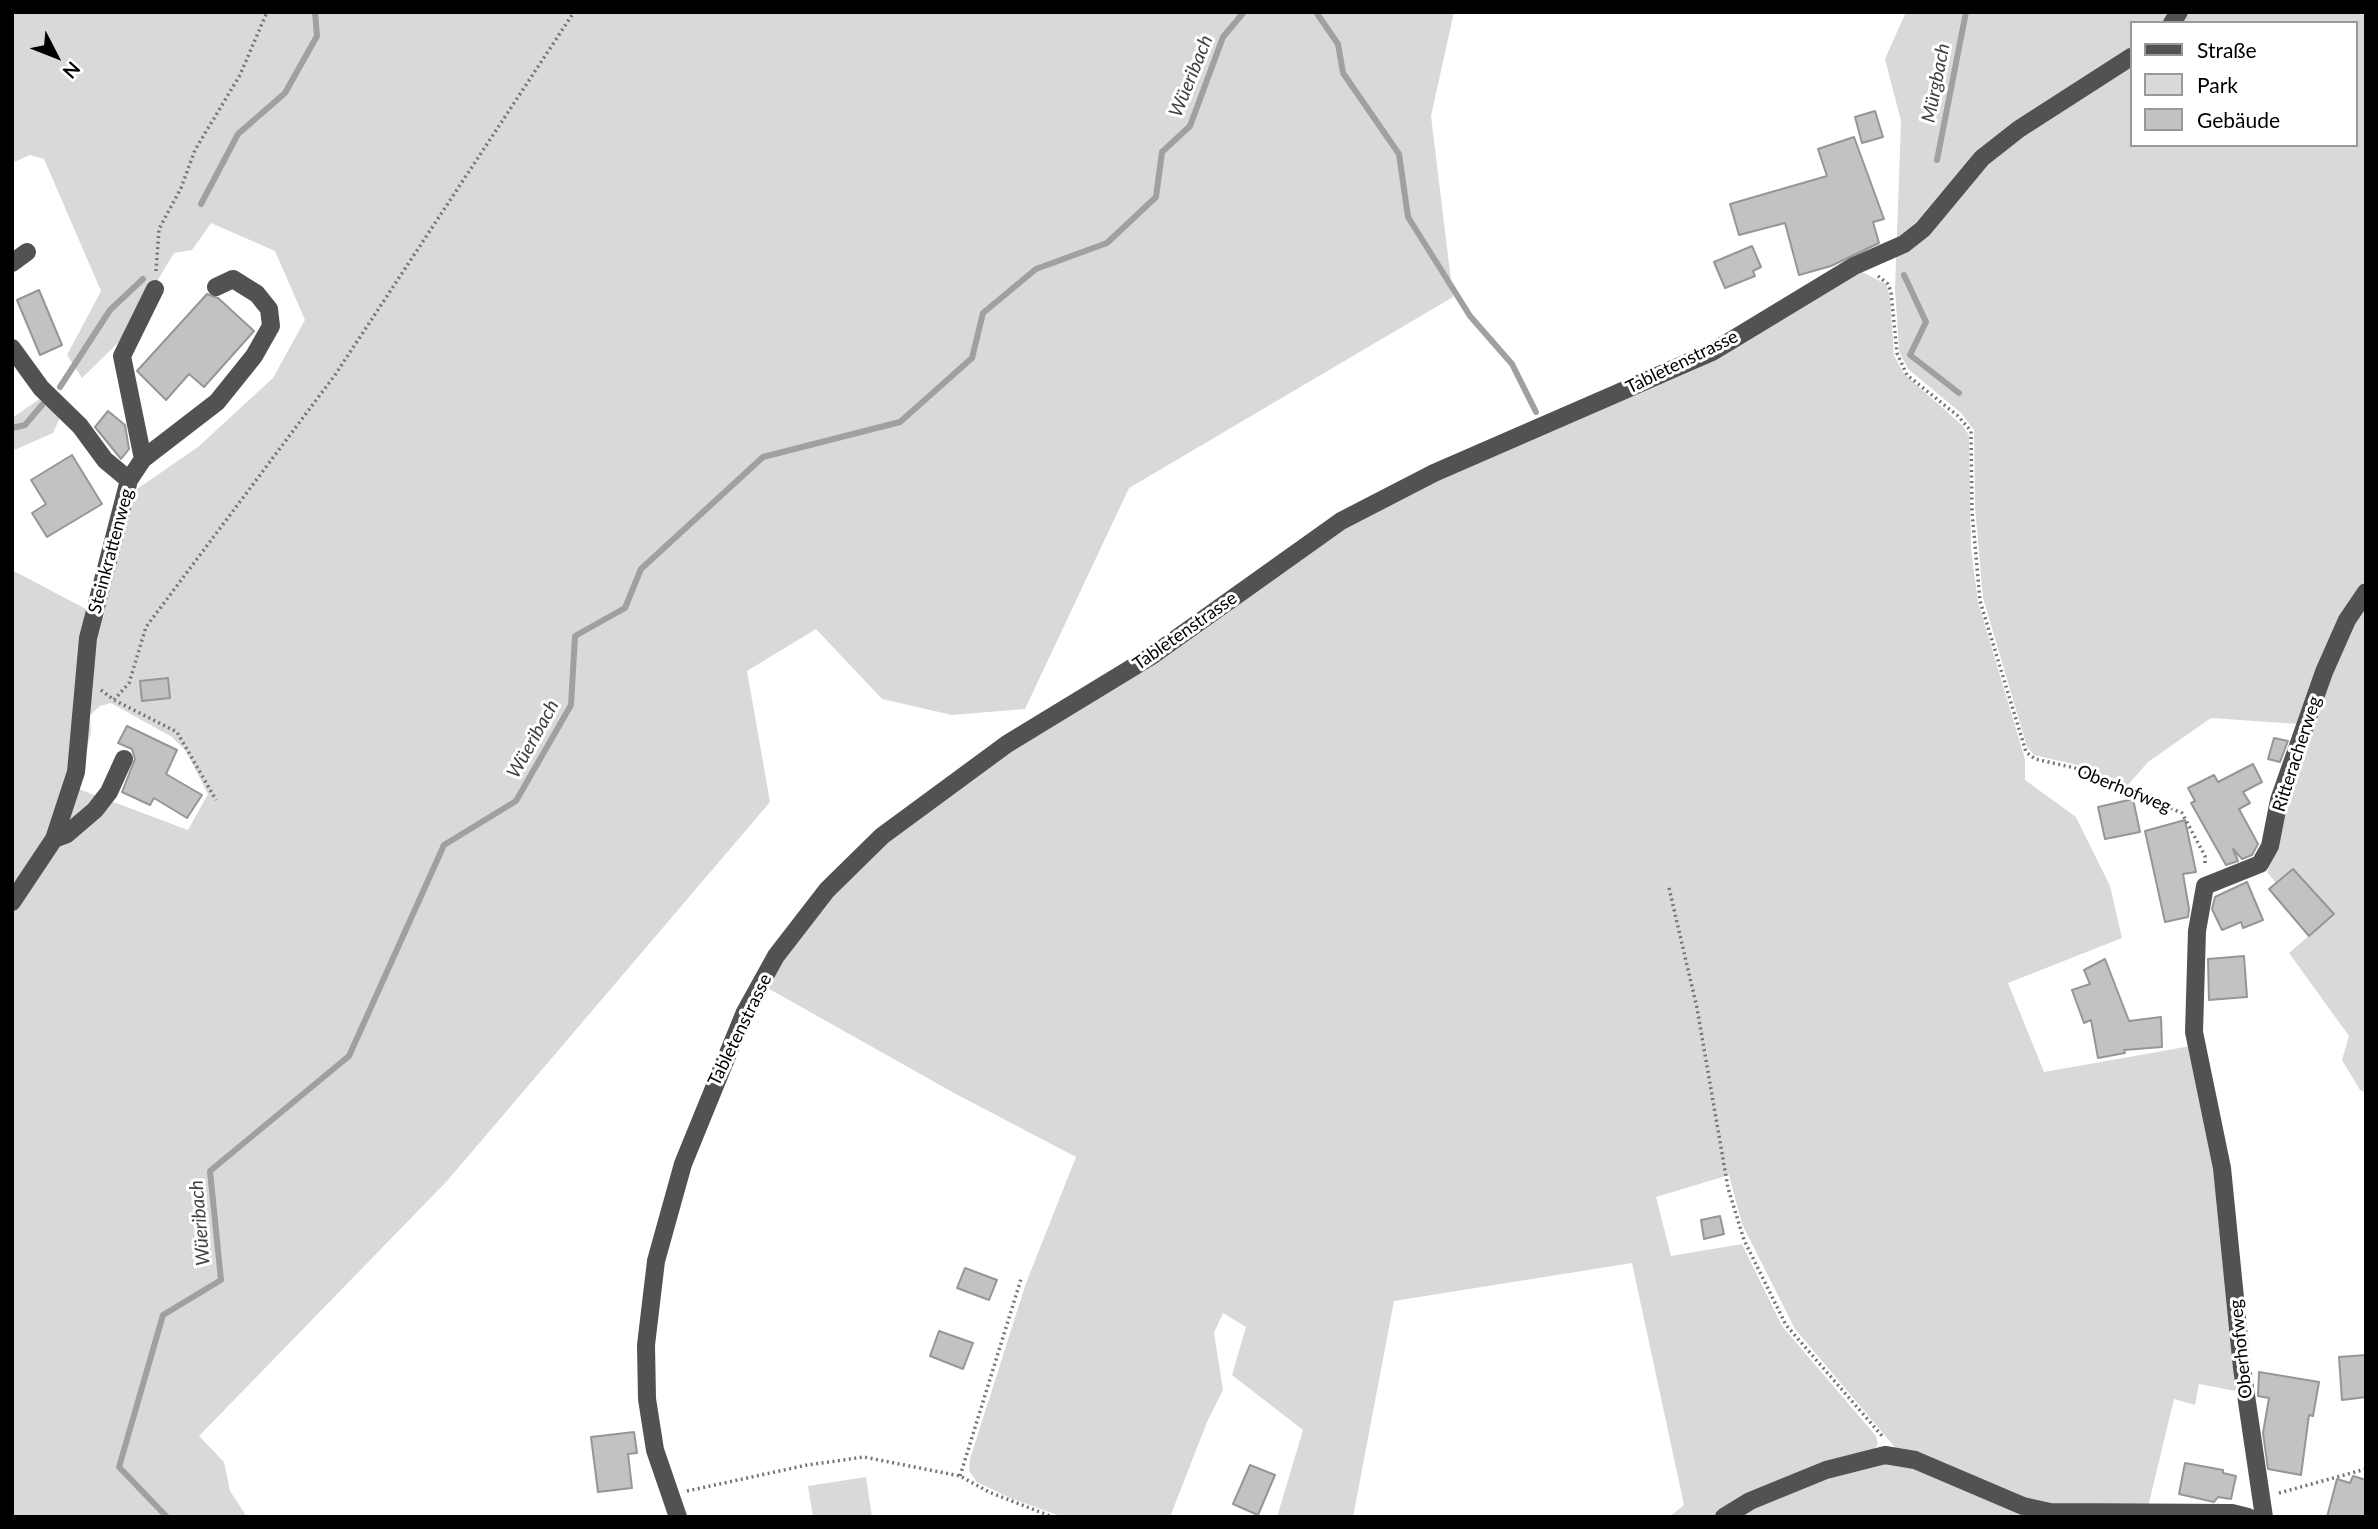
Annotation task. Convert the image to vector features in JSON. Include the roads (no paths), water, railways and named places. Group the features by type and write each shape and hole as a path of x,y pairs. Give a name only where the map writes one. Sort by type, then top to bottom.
{"street":[{"name":"Tabletenstrasse","path":"678,1517 655,1450 647,1399 646,1345 656,1261 683,1164 745,1012 776,956 827,890 883,836 1007,744 1153,655 1341,521 1434,473 1712,352 1854,266 1904,244 1923,229 1982,159 2019,130 2130,58"},
{"path":"12,263 27,253"},
{"name":"Steinkrattenweg","path":"12,902 54,839 76,772 88,638 129,480 143,459 217,402 254,356 271,326 269,309 257,294 233,279 216,287"},
{"path":"143,459 122,356 155,289"},
{"path":"12,348 41,388 80,426 105,460 129,480"},
{"name":"Ritteracherweg","path":"2205,886 2236,876 2260,864 2270,846 2279,800 2325,673 2347,620 2366,592"},
{"path":"54,839 66,834 95,810 109,792 124,759"},
{"name":"Oberhofweg","path":"2205,886 2197,931 2194,1032 2222,1168 2242,1368 2264,1517"},
{"path":"1724,1517 1750,1501 1826,1470 1885,1455 1915,1460 2023,1506 2050,1512 2232,1513 2248,1517"}],"waterway":[{"path":"201,204 238,134 285,93 317,36 315,12"},
{"name":"Wüeribach","path":"167,1517 119,1467 163,1315 221,1280 210,1171 349,1056 444,845 516,801 571,705 575,636 625,608 641,569 763,457 900,422 972,358 983,313 1036,269 1107,243 1156,197 1162,152 1190,126 1223,37 1244,12"},
{"name":"Wüeribach","path":"1316,12 1338,44 1343,73 1399,154 1408,217 1470,316 1512,364 1536,412"},
{"name":"Mürgbach","path":"1937,160 1966,12"},
{"name":"Mürgbach","path":"1904,275 1926,322 1910,355 1959,393"},
{"path":"60,387 110,310 143,279"},
{"path":"12,428 25,425 42,405"}]}
